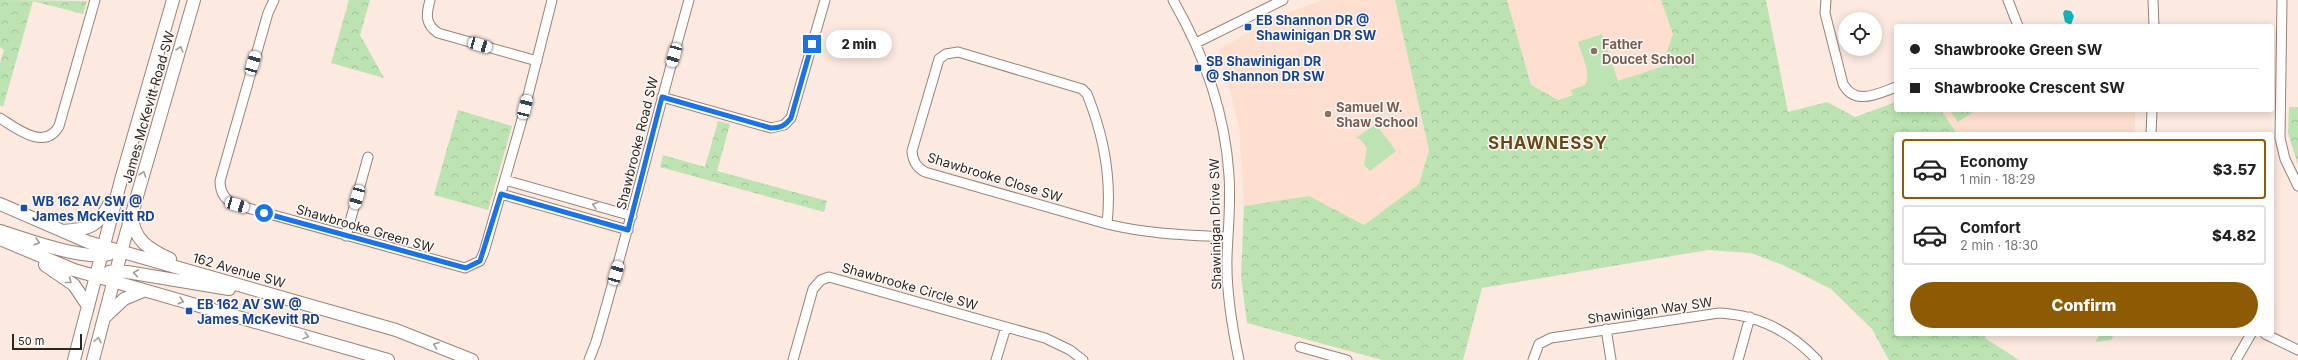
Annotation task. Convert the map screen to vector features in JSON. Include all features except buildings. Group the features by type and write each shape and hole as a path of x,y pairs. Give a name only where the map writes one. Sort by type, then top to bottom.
{"main road":[{"name":"James McKevitt Road SW","path":"74,360 121,180 172,0"},
{"name":"James McKevitt Road SW","path":"93,360 132,211 194,0"},
{"path":"60,231 84,230 97,224 121,180"},
{"path":"0,204 102,252"},
{"path":"132,211 134,231 139,239 154,251 192,271"},
{"path":"0,231 52,246 102,252 121,251"},
{"path":"0,239 26,251 96,276 115,276 272,295"},
{"path":"26,251 74,285 88,306"},
{"name":"162 Avenue SW","path":"121,251 396,330 472,360"},
{"path":"115,276 143,291 388,360"},
{"path":"103,319 124,299 143,291"}],"street":[{"path":"0,118 38,138 47,138 55,133 59,126 95,0"},
{"name":"Shawbrooke Green SW","path":"274,0 268,13 220,181 221,192 233,204 458,267 471,268 480,261 484,252 501,194"},
{"path":"430,0 427,12 428,22 432,29 438,33 536,61"},
{"path":"552,0 501,194 628,230"},
{"name":"Shawbrooke Road SW","path":"589,360 596,342 632,216 662,97 690,0"},
{"path":"662,97 771,128 784,125 791,118 825,0"},
{"name":"Shawinigan Drive SW","path":"1173,0 1196,43 1219,112 1226,146 1229,176 1228,238 1230,301 1239,360"},
{"path":"1196,43 1283,0"},
{"path":"1826,0 1825,12 1842,84 1847,91 1854,96 1864,97 1894,88"},
{"path":"2008,0 2017,24"},
{"path":"2153,0 2154,24"},
{"path":"2282,0 2276,74 2280,138 2285,159 2298,186"},
{"name":"Shawbrooke Close SW","path":"1107,224 1108,177 1104,146 1087,94 1082,89 958,52 946,54 940,59 912,151 914,163 919,169 1107,224 1160,233 1228,238"},
{"path":"2151,132 2152,112"},
{"path":"346,236 368,157"},
{"path":"505,180 632,216"},
{"name":"Shawbrooke Circle SW","path":"793,360 813,288 820,280 829,277 1055,342 1083,360"},
{"name":"Shawinigan Way SW","path":"1533,360 1536,348 1546,339 1706,313 1731,313 1750,317 1784,332 1797,340 1817,360"},
{"path":"1738,360 1750,317"},
{"path":"996,360 1006,327"},
{"path":"1606,329 1611,360"},
{"path":"2236,360 2250,336"},
{"path":"2269,336 2298,350"},
{"path":"1300,347 1347,360"}],"shaded area":[{"name":"Samuel W. Shaw School","path":"1322,0 1395,0 1429,150 1419,184 1364,225 1309,196 1244,206 1239,127 1227,79 1218,55 1221,48 1277,17"},
{"name":"Father Doucet School","path":"1507,0 1661,0 1673,34 1661,67 1558,100 1531,85"},
{"path":"1942,112 2135,112 2135,132 1956,132"}],"green space":[{"path":"0,0 87,1 83,14 33,1 3,107 0,105 0,63 4,50 0,47"},
{"path":"349,0 370,0 360,35 384,78 331,63"},
{"path":"1395,0 1507,0 1531,85 1558,100 1661,67 1673,34 1661,0 1766,0 1788,112 1827,102 1855,117 1894,103 1894,112 1942,112 1956,132 1894,132 1894,336 1986,336 1985,338 2019,360 1889,360 1872,329 1831,289 1783,265 1751,253 1708,250 1482,288 1463,360 1382,360 1247,323 1241,277 1244,206 1309,196 1364,225 1419,184 1429,150"},
{"path":"1602,34 1618,81 1573,96 1571,90 1585,85 1587,80 1587,69 1578,42"},
{"path":"2289,107 2298,107 2298,165 2288,133"},
{"path":"458,110 512,126 488,210 434,195"},
{"path":"1951,112 1973,112 1958,122"},
{"path":"718,121 730,124 717,171 827,201 824,212 660,167 663,155 705,167"},
{"path":"1376,124 1396,151 1370,171 1364,165 1367,148 1360,139 1356,138"},
{"path":"2099,336 2113,336 2111,340 2095,342"}],"water":[{"path":"2065,10 2071,11 2074,16 2071,24 2065,22 2063,13"}],"place":[{"name":"EB Shannon DR @ Shawinigan DR SW","path":"1248,27"},
{"name":"Father Doucet School","path":"1594,51"},
{"name":"SB Shawinigan DR @ Shannon DR SW","path":"1198,68"},
{"name":"Samuel W. Shaw School","path":"1328,114"},
{"name":"WB 162 AV SW @ James McKevitt RD","path":"24,208"},
{"name":"EB 162 AV SW @ James McKevitt RD","path":"189,311"}],"district":[{"name":"SHAWNESSY","path":"1548,143"}],"route":[{"path":"264,213 466,268 471,268 480,261 501,194 628,230 648,158 662,97 771,128 778,128 788,122 791,118 812,44"}]}
